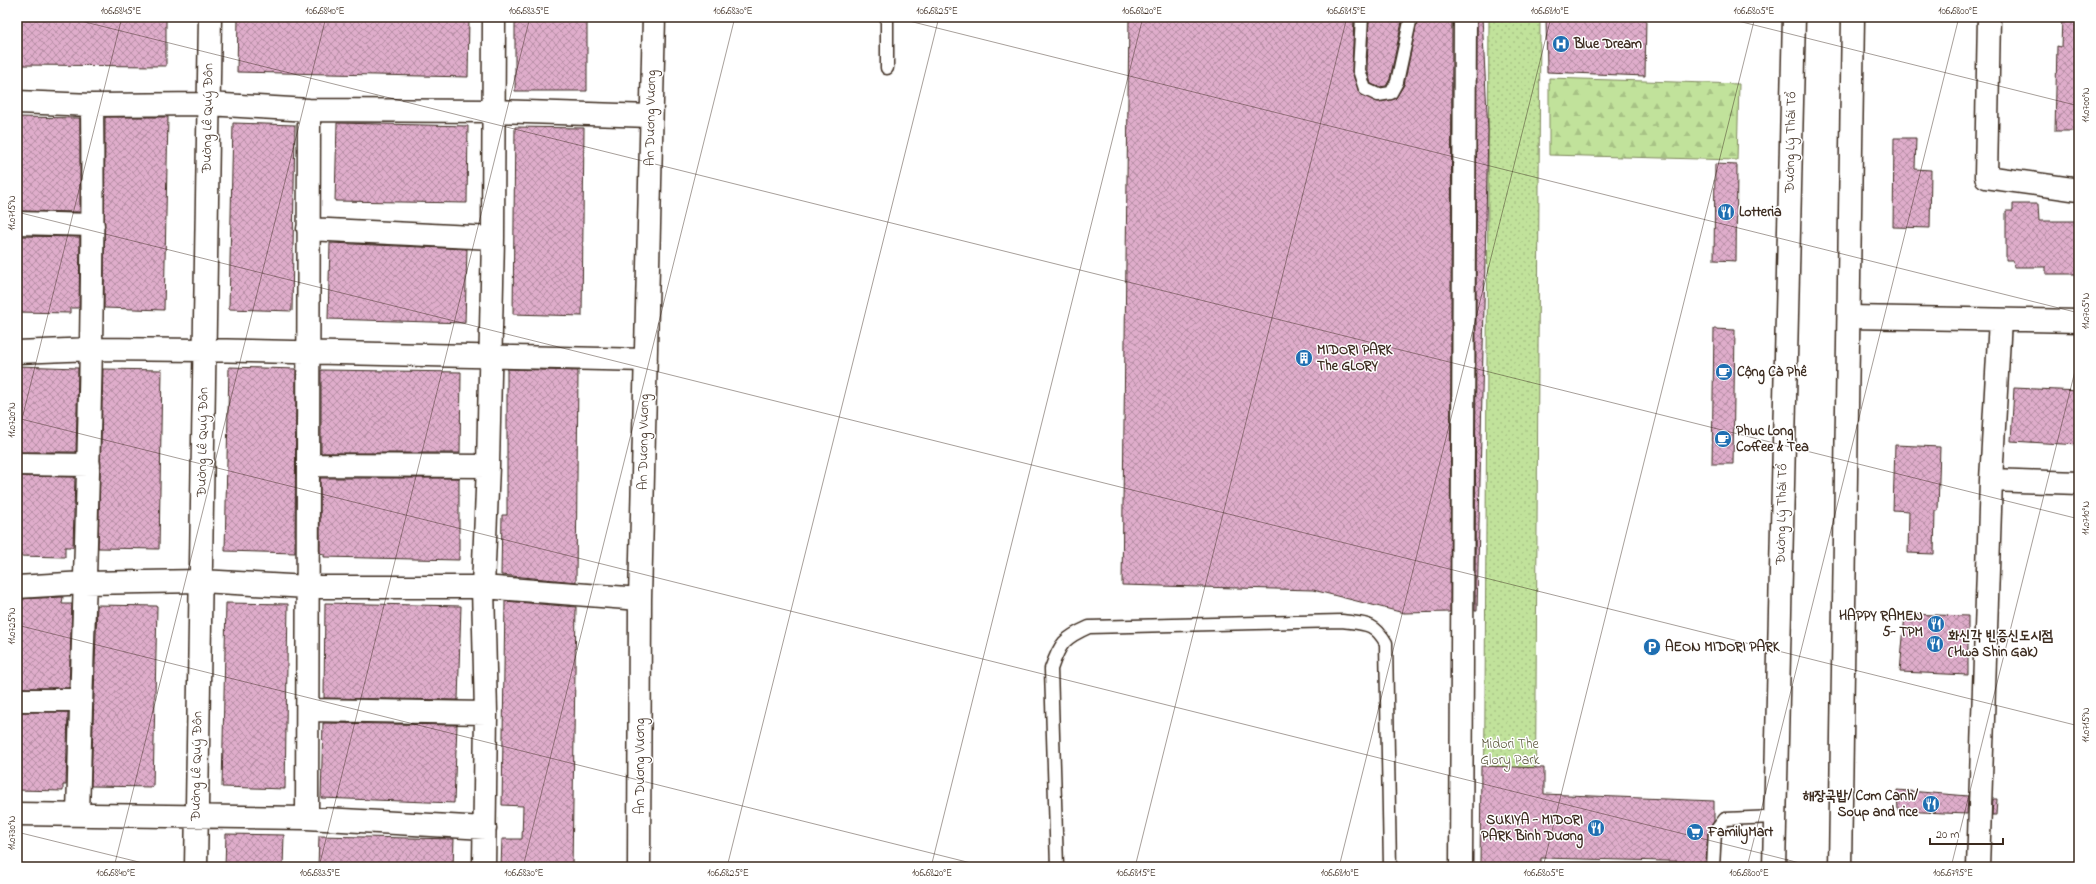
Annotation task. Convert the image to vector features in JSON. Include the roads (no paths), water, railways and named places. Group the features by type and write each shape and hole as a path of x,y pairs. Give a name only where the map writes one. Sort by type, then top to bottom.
{"street":[{"name":"Đường Lê Quý Đôn","path":"196,867 210,17"},
{"path":"484,867 486,713 483,587 488,466 493,238 494,17"},
{"name":"An Dương Vương","path":"639,867 640,599 654,17"},
{"path":"1461,867 1464,17"},
{"name":"Đường Lý Thái Tổ","path":"1774,867 1794,17"},
{"path":"1840,867 1853,17"},
{"path":"1989,17 1986,177 2079,190"},
{"path":"17,102 92,105 208,104 309,110 493,111 652,116"},
{"path":"78,815 92,349 92,105"},
{"path":"307,818 309,110"},
{"path":"17,223 93,225"},
{"path":"308,229 493,238"},
{"path":"1848,317 2079,321"},
{"path":"1978,867 1991,480 2000,320"},
{"path":"17,352 92,349 204,350 646,360"},
{"path":"17,464 89,465"},
{"path":"308,466 488,466"},
{"path":"1991,480 2079,483"},
{"path":"17,587 84,583 200,581 308,587 483,587 640,599"},
{"path":"17,700 81,700"},
{"path":"308,710 486,713"},
{"path":"17,814 307,818 484,828"}],"lane":[{"path":"887,17 887,68"},
{"path":"1362,17 1359,70 1365,89 1378,95 1391,93 1397,82 1411,17"},
{"path":"1057,867 1051,669 1057,651 1069,636 1089,627 1342,621 1365,624 1379,630 1386,643 1390,867"},
{"path":"1713,867 1715,832 1725,819 1775,817"}],"place":[{"name":"Blue Dream","path":"1561,44"},
{"name":"Lotteria","path":"1726,212"},
{"name":"MIDORI PARK The GLORY","path":"1304,358"},
{"name":"Cộng Cà Phê","path":"1724,372"},
{"name":"Phuc Long Coffee & Tea","path":"1723,439"},
{"name":"HAPPY RAMEN 5- TPM","path":"1936,624"},
{"name":"화신각 빈증신도시점 (Hwa Shin Gak)","path":"1935,644"},
{"name":"AEON MIDORI PARK","path":"1652,647"},
{"name":"해장국밥/ Cơm Canh/ Soup and rice","path":"1931,804"},
{"name":"SUKIYA - MIDORI PARK Bình Dương","path":"1596,828"},
{"name":"FamilyMart","path":"1695,832"}],"park label":[{"name":"Midori The Glory Park","path":"1510,752"}]}
